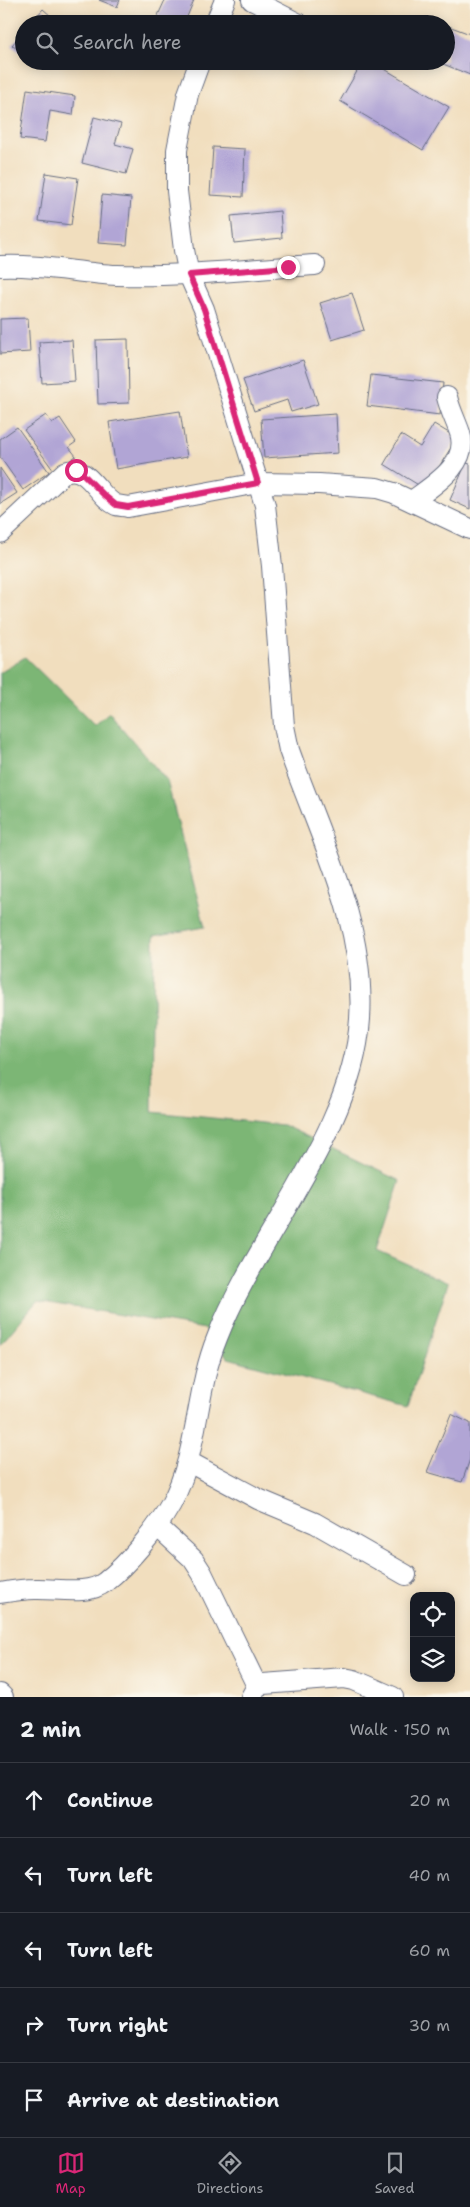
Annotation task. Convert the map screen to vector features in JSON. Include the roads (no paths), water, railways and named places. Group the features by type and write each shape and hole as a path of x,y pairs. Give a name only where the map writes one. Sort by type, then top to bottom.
{"street":[{"path":"219,15 225,0"},
{"path":"252,0 281,15"},
{"path":"0,1593 34,1589 96,1587 110,1577 157,1526 174,1497 189,1462 206,1373 216,1339 237,1294 323,1140 356,1056 360,1018 359,980 350,915 342,888 289,750 284,726 272,566 264,505 204,309 189,275 184,250 177,191 177,150 188,94 197,70"},
{"path":"0,266 43,267 116,275 189,275 314,265"},
{"path":"412,501 442,478 459,456 461,434 447,397"},
{"path":"0,533 66,472 72,470 81,472 116,505 128,507 258,483 319,484 377,488 412,501 470,529"},
{"path":"189,1462 258,1499 314,1523 406,1575"},
{"path":"157,1526 193,1560 202,1573 254,1691 272,1682 344,1678 354,1680 393,1697"},
{"path":"0,1694 3,1697"}]}
